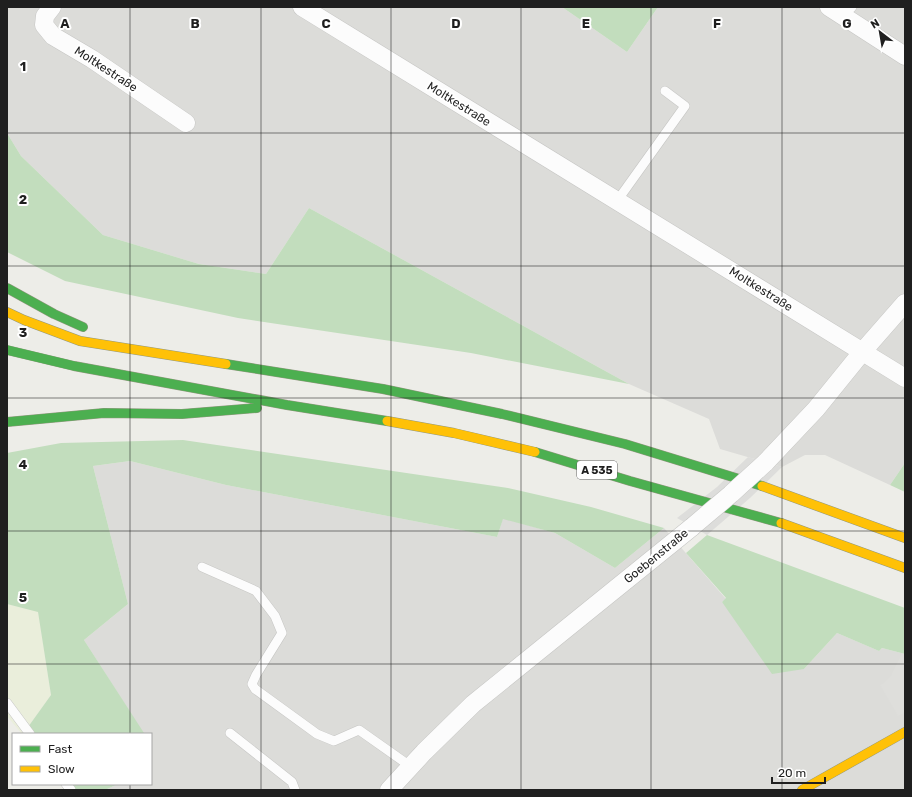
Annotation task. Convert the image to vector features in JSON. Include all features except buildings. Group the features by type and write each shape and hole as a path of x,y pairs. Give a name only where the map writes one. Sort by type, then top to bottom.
{"main road":[{"path":"7,288 66,321 95,332"},
{"path":"7,312 80,341 383,389 502,414 625,444 774,490 905,538"},
{"path":"109,336 164,354"},
{"path":"7,350 74,366 287,405"},
{"path":"7,422 104,413 182,414 287,405"},
{"name":"A 535","path":"287,405 350,414 447,432 545,454 630,481 782,522 905,568"},
{"path":"802,790 905,732"}],"street":[{"name":"Moltkestraße","path":"52,7 45,16 44,25 54,36 92,59 186,123"},
{"name":"Moltkestraße","path":"302,7 905,378"},
{"path":"841,10 905,56"},
{"name":"Goebenstraße","path":"389,790 410,766 473,704 692,527 765,463 816,409 863,351 905,303"}],"lane":[{"path":"617,201 685,106 665,91"},
{"path":"202,567 256,591 275,616 282,633 256,675 252,684 255,689 317,734 334,741 359,730 410,766"},
{"path":"7,703 29,733"},
{"path":"230,733 292,782 295,790"}],"shaded area":[{"path":"7,7 562,7 627,52 658,7 905,7 905,463 890,485 825,455 805,455 782,467 720,449 709,419 629,384 309,208 266,274 199,264 103,235 21,156 7,133"},
{"path":"130,461 226,485 497,537 503,518 555,533 615,568 664,528 726,599 722,602 804,669 837,633 879,651 882,648 905,654 905,790 105,790 116,785 152,785 152,733 143,733 84,640 128,604 93,466"},
{"path":"902,654 905,655 905,712 898,716 880,685 884,683 892,674"}],"green space":[{"path":"562,7 658,7 627,52"},
{"path":"7,133 21,156 103,235 199,264 266,274 309,208 629,384 471,353 238,318 65,281 7,252"},
{"path":"183,440 508,488 591,507 664,528 615,568 555,533 503,519 497,537 226,485 130,461 93,466 128,604 84,640 144,733 24,733 51,695 38,612 7,604 7,453 61,443"},
{"path":"905,463 905,492 890,485"},
{"path":"707,535 905,608 905,654 882,648 879,651 837,633 804,669 772,674 722,602 726,598 686,553"},
{"path":"7,604 38,611 51,695 24,733 21,733 7,716"},
{"path":"62,785 116,785 105,790 66,790"}],"pier":[{"path":"748,457 782,467 750,498 707,535 677,518 717,487"}],"traffic: fast":[{"path":"7,288 54,314 83,327"},
{"path":"7,350 74,366 287,405 387,421"},
{"path":"226,364 383,389 502,414 625,444 762,486"},
{"path":"7,422 104,413 182,414 257,408"},
{"path":"535,452 630,481 781,523"}],"traffic: slow":[{"path":"7,312 80,341 226,364"},
{"path":"387,421 454,433 535,452"},
{"path":"762,486 905,538"},
{"path":"781,523 905,568"},
{"path":"802,790 905,732"}]}
